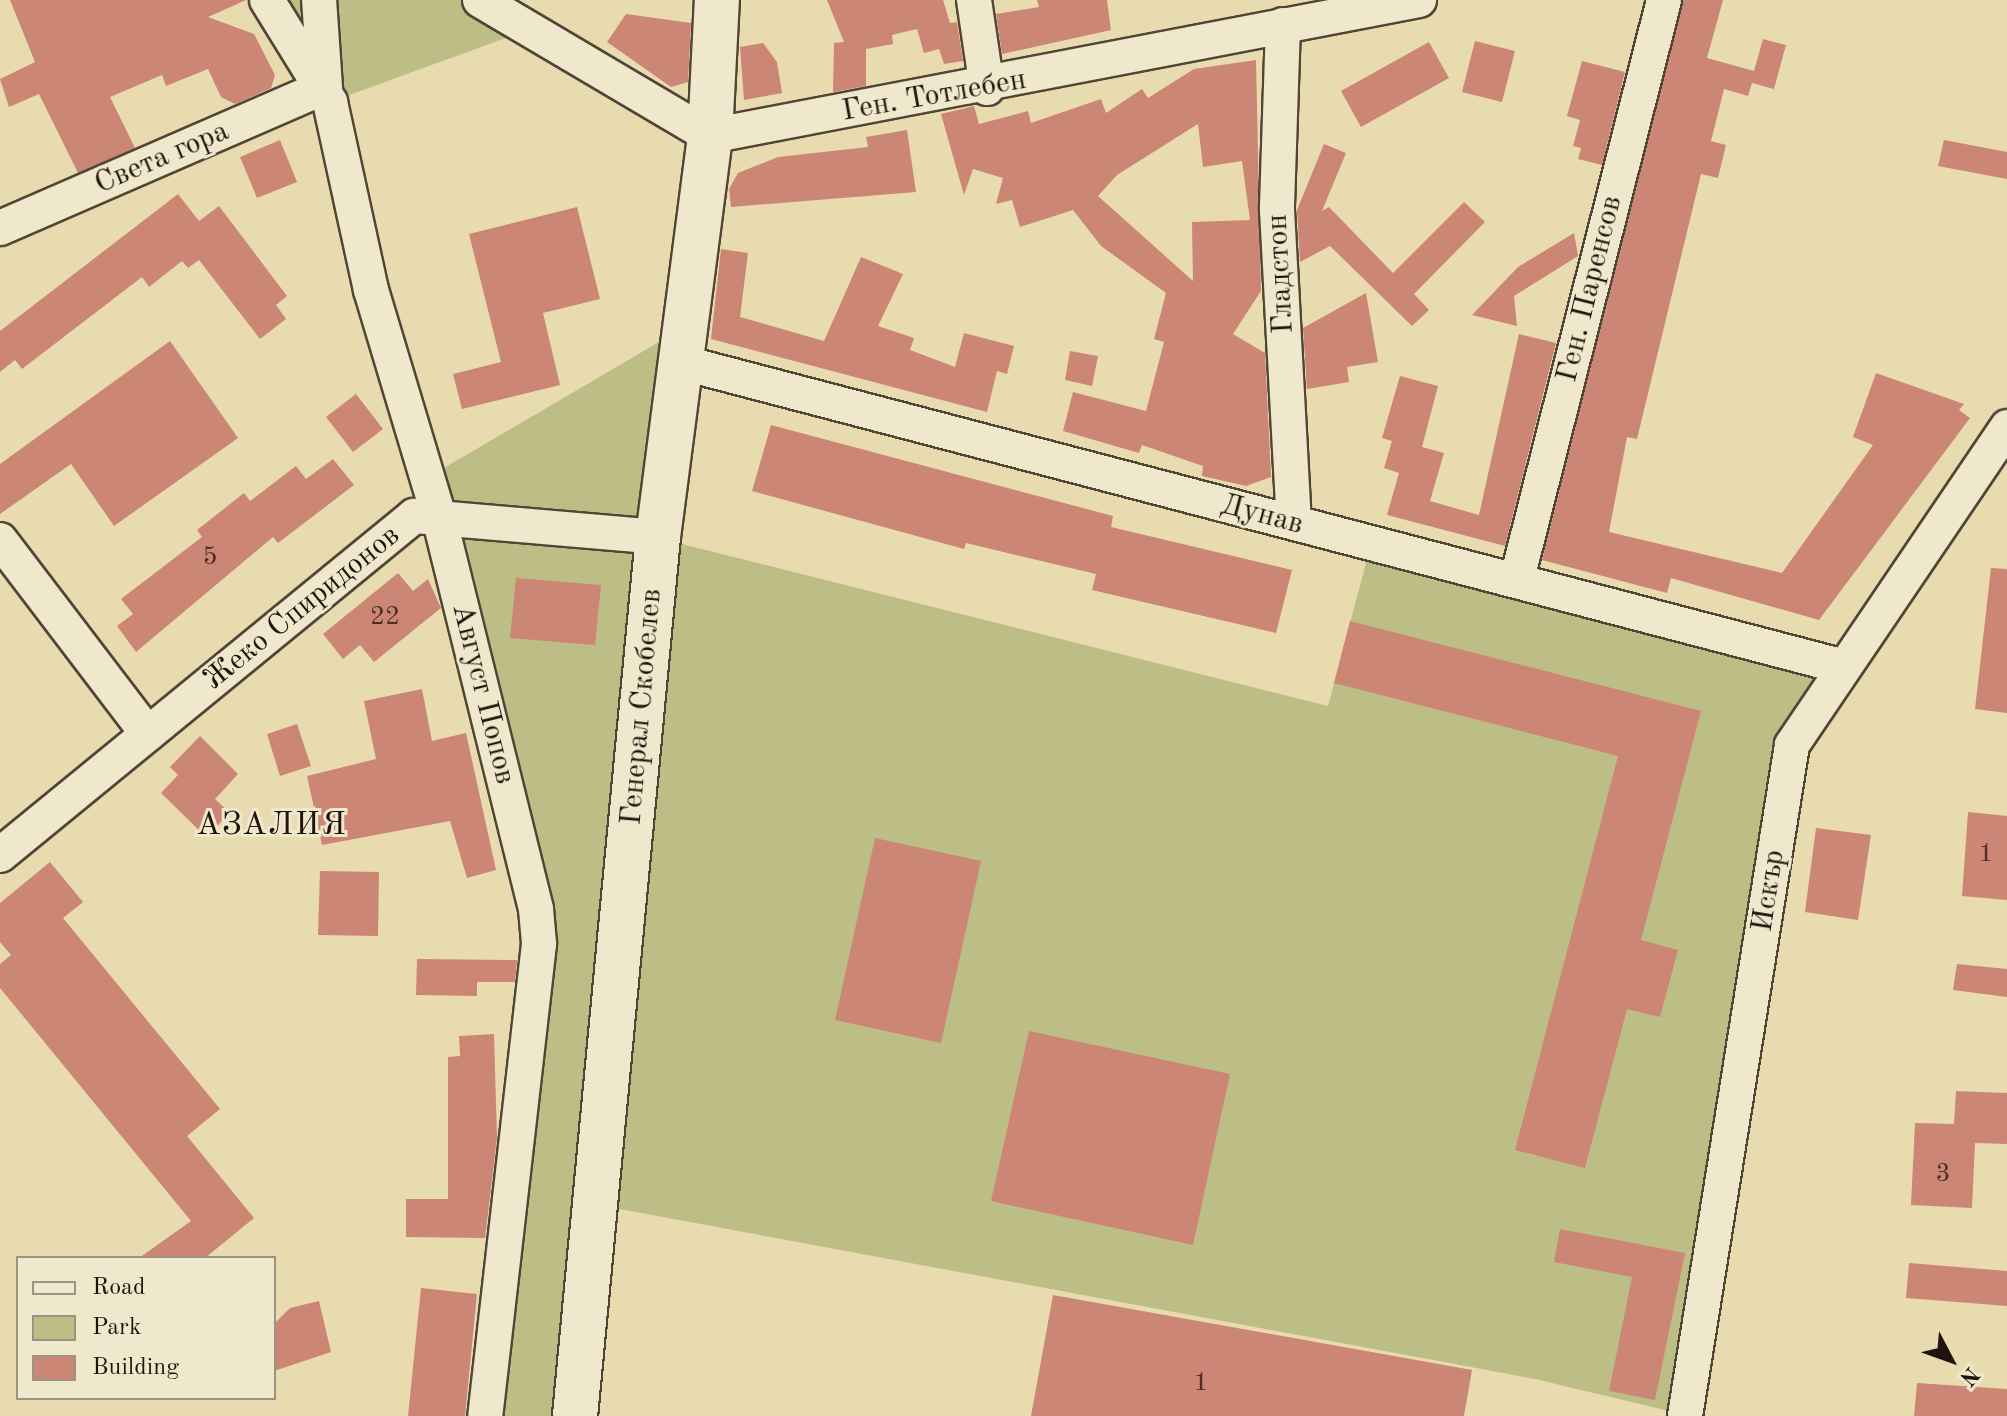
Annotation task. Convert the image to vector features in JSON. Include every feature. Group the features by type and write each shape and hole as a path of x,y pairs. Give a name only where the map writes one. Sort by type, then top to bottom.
{"street":[{"name":"Август Попов","path":"267,0 325,87 371,290 439,517 539,944 485,1416"},
{"path":"319,0 325,87"},
{"path":"480,0 710,136"},
{"name":"Генерал Скобелев","path":"575,1416 658,537 710,136 717,0"},
{"path":"974,0 987,88"},
{"name":"Ген. Тотлебен","path":"710,136 987,88 1368,5 1419,0"},
{"name":"Ген. Паренсов","path":"1517,579 1664,0"},
{"name":"Гладстон","path":"1283,25 1277,210 1294,523"},
{"name":"Света гора","path":"0,228 325,87"},
{"name":"Дунав","path":"680,362 1844,667"},
{"name":"Искър","path":"1685,1416 1792,745 2007,427"},
{"name":"Жеко Спиридонов","path":"0,855 414,516 658,537"},
{"path":"0,540 148,734"}],"green space":[{"path":"267,0 480,0 533,28 330,102"},
{"path":"683,328 658,538 1328,706 1371,544 1844,667 1792,745 1686,1415 1535,1379 598,1205 575,1416 485,1416 539,944 425,479"}],"building":[{"path":"10,0 246,0 208,17 254,34 275,75 271,88 235,104 221,97 208,69 166,86 162,75 110,97 135,148 78,173 39,94 9,107 0,79 35,62"},
{"path":"827,0 943,0 950,23 957,22 963,61 944,64 939,49 924,53 917,29 892,35 893,44 866,49 866,86 833,92 834,43 844,42"},
{"path":"1037,0 1107,0 1111,30 1002,54 996,14 1039,7"},
{"path":"1683,0 1723,0 1707,58 1754,71 1763,39 1786,45 1774,89 1752,83 1748,96 1724,89 1711,141 1726,145 1718,178 1701,174 1637,439 1627,437 1609,532 1782,573 1873,445 1853,437 1876,373 1964,404 1959,410 1970,418 1819,620 1671,578 1667,593 1542,560"},
{"path":"626,14 691,23 688,82 671,87 607,42"},
{"path":"1475,41 1515,51 1502,102 1462,92"},
{"path":"1429,42 1449,78 1361,127 1341,91"},
{"path":"763,43 777,62 782,93 744,100 740,47"},
{"path":"1256,60 1261,291 1233,334 1265,353 1271,477 1246,486 1202,476 1203,466 1142,445 1139,453 1063,431 1073,392 1146,411 1164,342 1154,339 1166,293 1101,246 1073,210 1020,227 1012,200 996,204 1003,178 973,169 964,195 941,114 974,106 979,124 1028,111 1031,123 1101,99 1106,113 1142,89 1148,98 1194,69","holes":["1198,124 1203,167 1242,161 1250,220 1192,222 1193,281 1098,196 1117,175"]},
{"path":"1582,61 1625,72 1602,165 1578,159 1581,148 1573,146 1580,120 1567,116"},
{"path":"907,130 916,192 731,207 729,189 738,173 778,157 868,147 866,137"},
{"path":"280,140 297,182 257,198 240,157"},
{"path":"1944,140 2007,152 2007,179 1938,166"},
{"path":"1324,144 1346,153 1322,211 1329,207 1393,273 1464,202 1485,222 1414,294 1429,310 1412,326 1330,246 1300,262 1297,210"},
{"path":"178,194 199,221 219,206 287,296 276,305 286,319 260,339 199,260 188,268 182,261 149,287 142,277 22,369 15,360 0,372 0,331"},
{"path":"577,207 600,299 543,313 560,385 462,409 453,374 501,362 469,234"},
{"path":"1574,233 1578,256 1514,296 1517,326 1472,315 1518,267"},
{"path":"721,249 748,253 740,317 824,341 861,257 903,274 878,326 914,338 910,350 955,367 964,333 1014,346 1007,374 997,371 987,412 711,339"},
{"path":"1366,293 1378,362 1347,367 1349,382 1307,389 1303,328"},
{"path":"1519,334 1556,343 1505,546 1387,515 1399,473 1384,468 1392,441 1382,438 1400,376 1438,386 1422,447 1444,453 1430,501 1479,515"},
{"path":"170,341 238,438 114,526 71,464 0,514 0,464"},
{"path":"1070,351 1098,356 1092,386 1065,380"},
{"path":"356,394 383,429 353,452 326,417"},
{"path":"771,425 1113,516 1111,527 1292,570 1276,633 1092,590 1096,574 966,543 964,549 752,491"},
{"path":"333,459 354,485 278,543 273,537 136,652 117,626 133,614 121,599 202,537 197,530 244,493 250,501 296,466 306,479"},
{"path":"1991,568 2007,569 2007,713 1975,709"},
{"path":"398,573 413,591 428,579 441,608 374,662 360,645 343,659 323,634"},
{"path":"516,578 601,585 595,645 510,638"},
{"path":"1350,621 1701,711 1641,940 1678,950 1660,1017 1627,1009 1585,1168 1515,1150 1618,756 1334,683"},
{"path":"422,689 432,741 466,733 496,870 467,878 450,821 322,845 307,776 376,759 364,701"},
{"path":"297,724 311,766 280,776 267,734"},
{"path":"200,736 238,774 215,799 230,813 206,837 161,793 178,775 170,767"},
{"path":"1968,812 2007,816 2007,900 1962,896"},
{"path":"1816,828 1871,835 1858,920 1805,912"},
{"path":"875,838 981,861 941,1043 835,1020"},
{"path":"50,862 83,902 63,918 220,1109 187,1136 254,1218 207,1256 142,1256 191,1221 0,988 0,964 11,955 0,942 0,903"},
{"path":"320,871 379,872 378,936 318,935"},
{"path":"417,959 517,960 515,982 477,982 477,996 416,995"},
{"path":"1957,964 2007,969 2007,997 1953,990"},
{"path":"1029,1031 1230,1074 1193,1245 991,1201"},
{"path":"494,1034 497,1138 485,1238 406,1237 406,1199 448,1199 448,1057 460,1056 459,1036"},
{"path":"1956,1091 2007,1093 2007,1144 1975,1143 1972,1208 1911,1205 1915,1123 1954,1124"},
{"path":"1560,1229 1685,1253 1655,1400 1609,1391 1632,1277 1554,1262"},
{"path":"1909,1263 2007,1271 2007,1306 1906,1298"},
{"path":"421,1288 477,1294 465,1416 408,1416"},
{"path":"1053,1295 1472,1370 1464,1416 1031,1416"},
{"path":"319,1301 331,1352 276,1370 276,1322 290,1308"},
{"path":"1917,1383 2007,1389 2007,1416 1914,1416"}],"district":[{"name":"АЗАЛИЯ","path":"272,826"}]}
